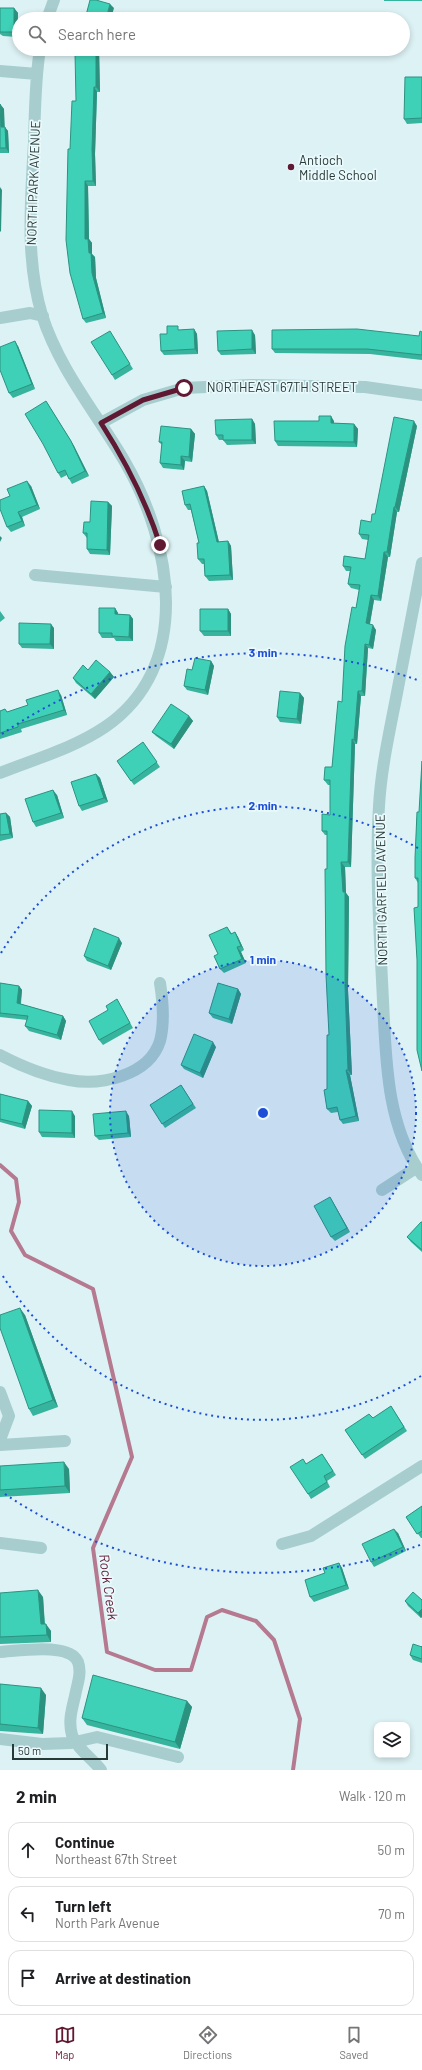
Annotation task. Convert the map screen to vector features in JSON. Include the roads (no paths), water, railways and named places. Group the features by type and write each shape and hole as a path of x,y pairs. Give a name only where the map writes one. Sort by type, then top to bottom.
{"street":[{"path":"50,12 54,0"},
{"name":"NORTH PARK AVENUE","path":"0,773 88,738 110,723 130,705 143,688 153,670 160,650 164,628 166,587 160,545 143,497 126,463 57,353 43,316 34,282 30,236 37,74 39,56"},
{"path":"0,71 37,74"},
{"path":"0,318 30,313 43,316"},
{"name":"NORTHEAST 67TH STREET","path":"101,423 143,400 184,388 251,385 365,388 422,395"},
{"name":"NORTH GARFIELD AVENUE","path":"382,1190 419,1172 401,1134 393,1107 386,1066 377,851 379,805 384,760 422,563"},
{"path":"35,575 166,587"},
{"path":"0,1055 28,1068 69,1080 86,1082 118,1078 133,1072 154,1054 160,1041 164,1005 160,983"},
{"path":"0,1392 9,1416 0,1440"},
{"path":"0,1445 65,1441"},
{"path":"282,1544 311,1536 422,1466"},
{"path":"0,1543 41,1548"},
{"path":"0,1652 50,1649 63,1650 74,1656 78,1662 80,1673 70,1718 75,1742 101,1770"},
{"path":"0,1739 42,1744 75,1742 97,1737 178,1757"}],"waterway":[{"name":"Rock Creek","path":"0,1165 16,1179 19,1202 11,1231 25,1255 93,1289 132,1457 93,1548 107,1652 155,1670 191,1670 207,1617 222,1610 256,1621 274,1640 300,1719 293,1770"}],"place":[{"name":"Antioch Middle School","path":"291,167"}]}
